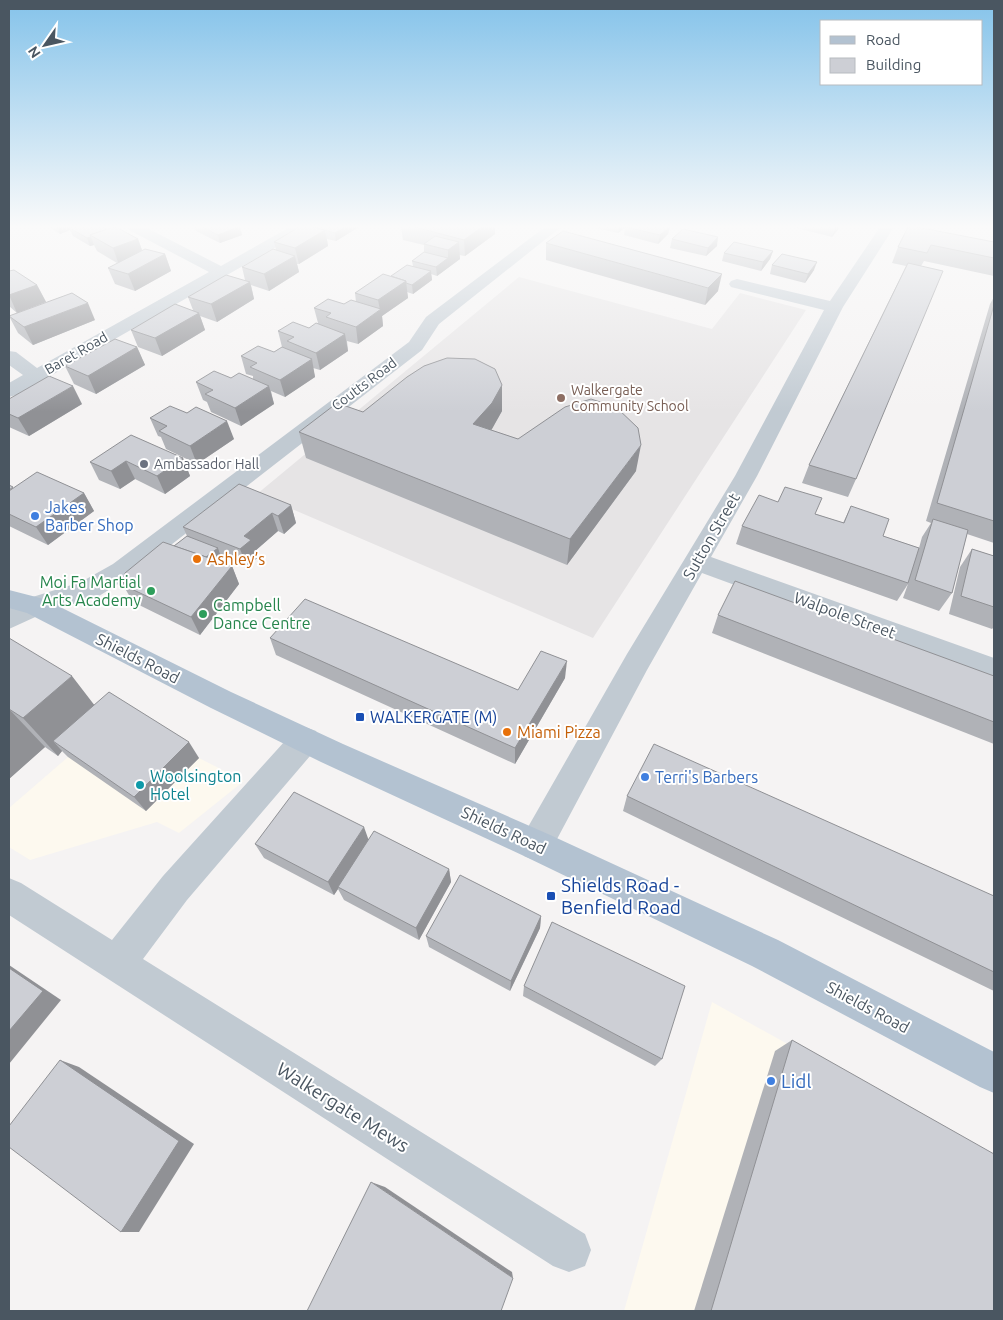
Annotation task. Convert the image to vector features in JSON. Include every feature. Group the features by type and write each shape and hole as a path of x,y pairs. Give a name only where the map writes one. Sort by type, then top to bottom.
{"main road":[{"name":"Shields Road","path":"16,611 221,700 765,953 994,1073"}],"street":[{"name":"Baret Road","path":"9,391 188,289"},
{"name":"Coutts Road","path":"16,611 90,589 122,570 301,431 416,346 432,322 472,289"},
{"path":"756,289 834,307"},
{"name":"Sutton Street","path":"536,845 695,561 746,476 834,307 847,289"},
{"path":"9,356 36,376"},
{"name":"Walpole Street","path":"695,561 994,669"},
{"path":"117,963 175,888 305,740"},
{"name":"Walkergate Mews","path":"9,895 569,1250"}],"shaded area":[{"name":"Walkergate Community School","path":"505,289 562,289 712,329 740,293 806,310 593,638 257,494"},
{"name":"Woolsington Hotel","path":"68,757 199,758 244,781 179,833 157,822 30,860 9,847 9,808"},
{"name":"Lidl","path":"712,1002 994,1159 994,1311 624,1311"}],"building":[{"path":"9,289 27,289 9,295"},
{"path":"203,289 238,289 211,304 188,297"},
{"path":"361,289 395,289 378,300 355,293"},
{"path":"895,289 936,289 856,479 809,465"},
{"path":"72,293 88,303 24,327 9,316"},
{"path":"328,299 344,304 351,300 381,309 356,327 326,317 331,313 314,308"},
{"path":"175,304 199,313 155,338 131,330"},
{"path":"994,305 994,521 937,503"},
{"path":"293,322 309,328 316,323 345,334 316,353 287,341 294,337 278,331"},
{"path":"115,339 137,347 88,376 65,366"},
{"path":"258,346 274,352 282,347 312,359 280,380 250,367 257,363 241,356"},
{"path":"447,358 475,359 495,369 502,385 492,403 473,424 518,439 565,407 591,399 616,407 638,428 641,445 570,539 299,432 337,403 363,412 424,366"},
{"path":"214,371 231,378 239,373 269,386 235,408 205,394 213,390 196,382"},
{"path":"49,376 73,386 18,418 9,414 9,399"},
{"path":"170,406 187,413 196,407 227,421 190,446 159,431 167,426 150,418"},
{"path":"131,435 183,458 157,476 126,461 111,471 90,462"},
{"path":"37,472 84,493 36,527 9,514 9,491"},
{"path":"239,484 291,505 278,516 272,513 244,536 251,540 240,549 183,527"},
{"path":"785,487 822,498 815,514 844,523 851,506 889,519 883,536 919,548 908,583 742,526 759,495 778,502"},
{"path":"933,519 968,530 952,593 915,580"},
{"path":"187,536 218,548 206,557 174,546"},
{"path":"163,542 232,566 191,617 123,585 125,573"},
{"path":"972,549 994,556 994,607 961,596"},
{"path":"735,581 994,676 994,722 718,615"},
{"path":"305,599 518,690 541,651 567,661 515,748 270,638"},
{"path":"9,638 72,676 23,718 9,709"},
{"name":"Woolsington Hotel","path":"109,692 189,742 134,797 53,741"},
{"path":"654,744 994,896 994,972 627,796"},
{"path":"294,792 364,827 328,882 255,844"},
{"path":"374,831 449,869 416,928 338,887"},
{"path":"460,875 541,916 511,981 426,936"},
{"path":"552,922 685,986 662,1059 524,986"},
{"path":"9,968 43,991 9,1031"},
{"name":"Lidl","path":"792,1040 994,1154 994,1311 711,1311"},
{"path":"60,1060 179,1141 121,1232 9,1147 9,1126"},
{"path":"371,1182 513,1278 501,1311 307,1311"}],"place":[{"name":"Walkergate Community School","path":"561,398"},
{"name":"Ambassador Hall","path":"144,464"},
{"name":"Jakes Barber Shop","path":"35,516"},
{"name":"Ashley’s","path":"197,559"},
{"name":"Moi Fa Martial Arts Academy","path":"151,591"},
{"name":"Campbell Dance Centre","path":"203,614"},
{"name":"WALKERGATE (M)","path":"360,717"},
{"name":"Miami Pizza","path":"507,732"},
{"name":"Terri's Barbers","path":"645,777"},
{"name":"Woolsington Hotel","path":"140,785"},
{"name":"Shields Road - Benfield Road","path":"551,896"},
{"name":"Lidl","path":"771,1081"}]}
